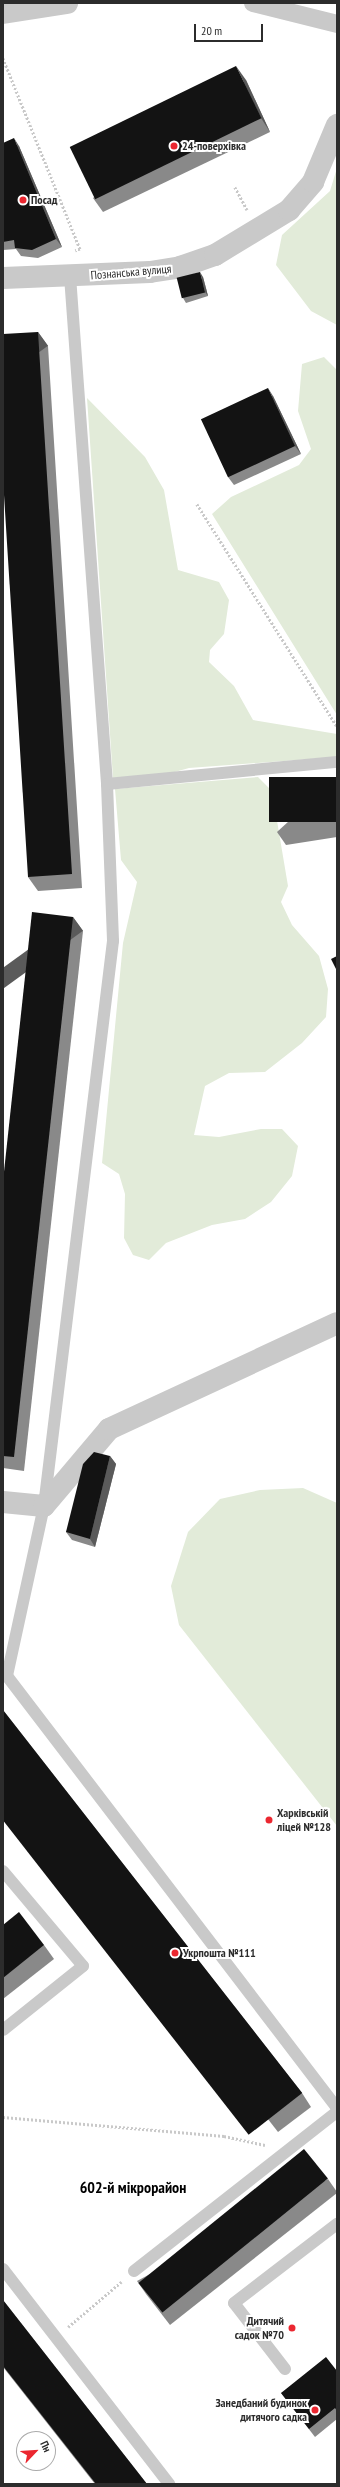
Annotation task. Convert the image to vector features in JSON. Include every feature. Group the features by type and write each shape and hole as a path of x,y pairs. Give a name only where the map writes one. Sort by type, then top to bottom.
{"street":[{"path":"3,13 67,3"},
{"path":"253,3 337,24"},
{"name":"Познанська вулиця","path":"3,278 70,276 180,267 240,243 276,222 301,197 322,164 337,125"},
{"path":"3,1502 44,1506 109,1429 337,1323"}],"lane":[{"path":"70,276 107,784 113,941 44,1506 7,1676 337,2108"},
{"path":"107,784 337,762"},
{"path":"3,1871 82,1966 3,2030"},
{"path":"134,2271 337,2112"},
{"path":"285,2369 234,2303 337,2224"},
{"path":"3,2269 169,2484"}],"path":[{"path":"3,58 80,249 67,255"},
{"path":"235,187 249,215"},
{"path":"197,504 337,726"},
{"path":"3,2117 224,2136 288,2150"},
{"path":"56,2337 134,2271"}],"green space":[{"path":"337,168 337,325 311,311 276,265 282,235 330,191"},
{"path":"324,357 337,370 337,715 212,514 231,497 299,465 311,449 298,411 302,364"},
{"path":"87,398 145,457 164,490 178,570 219,582 229,600 224,634 210,650 209,662 234,686 253,720 337,734 337,757 189,768 171,773 113,778"},
{"path":"258,777 272,791 288,886 281,902 292,925 319,956 328,989 326,1017 302,1043 265,1072 229,1073 205,1086 194,1135 219,1137 261,1129 282,1129 298,1146 292,1176 271,1202 245,1219 212,1225 166,1243 149,1260 133,1255 124,1238 125,1194 119,1174 102,1163 123,943 137,882 121,860 115,789"},
{"path":"303,1488 337,1503 337,1826 179,1625 171,1586 188,1532 220,1499 260,1490"}],"building":[{"name":"24-поверхівка","path":"236,66 261,118 95,199 70,147"},
{"name":"Посад","path":"14,138 56,239 32,250 15,248 14,240 3,242 3,143"},
{"path":"200,272 205,292 182,298 177,278"},
{"path":"38,332 72,874 28,877 3,479 3,334"},
{"path":"268,388 295,446 228,477 201,419"},
{"path":"269,777 337,777 337,822 269,822"},
{"path":"32,912 73,917 14,1457 3,1456 3,1181"},
{"path":"337,956 337,971 331,959"},
{"path":"94,1452 110,1456 90,1539 66,1532 83,1464"},
{"path":"3,1710 302,2093 249,2135 3,1820"},
{"path":"19,1912 44,1945 3,1978 3,1925"},
{"path":"304,2149 328,2179 162,2313 138,2283"},
{"path":"3,2300 147,2484 96,2484 56,2433 56,2431 54,2431 3,2366"},
{"name":"Занедбаний будинок дитячого садка","path":"326,2357 337,2371 337,2411 335,2408 309,2429 281,2393"}],"place":[{"name":"24-поверхівка","path":"174,146"},
{"name":"Посад","path":"23,200"},
{"name":"Харківській ліцей №128","path":"269,1820"},
{"name":"Укрпошта №111","path":"175,1953"},
{"name":"Дитячий садок №70","path":"292,2328"},
{"name":"Занедбаний будинок дитячого садка","path":"315,2410"}],"district":[{"name":"602-й мікрорайон","path":"133,2187"}]}
